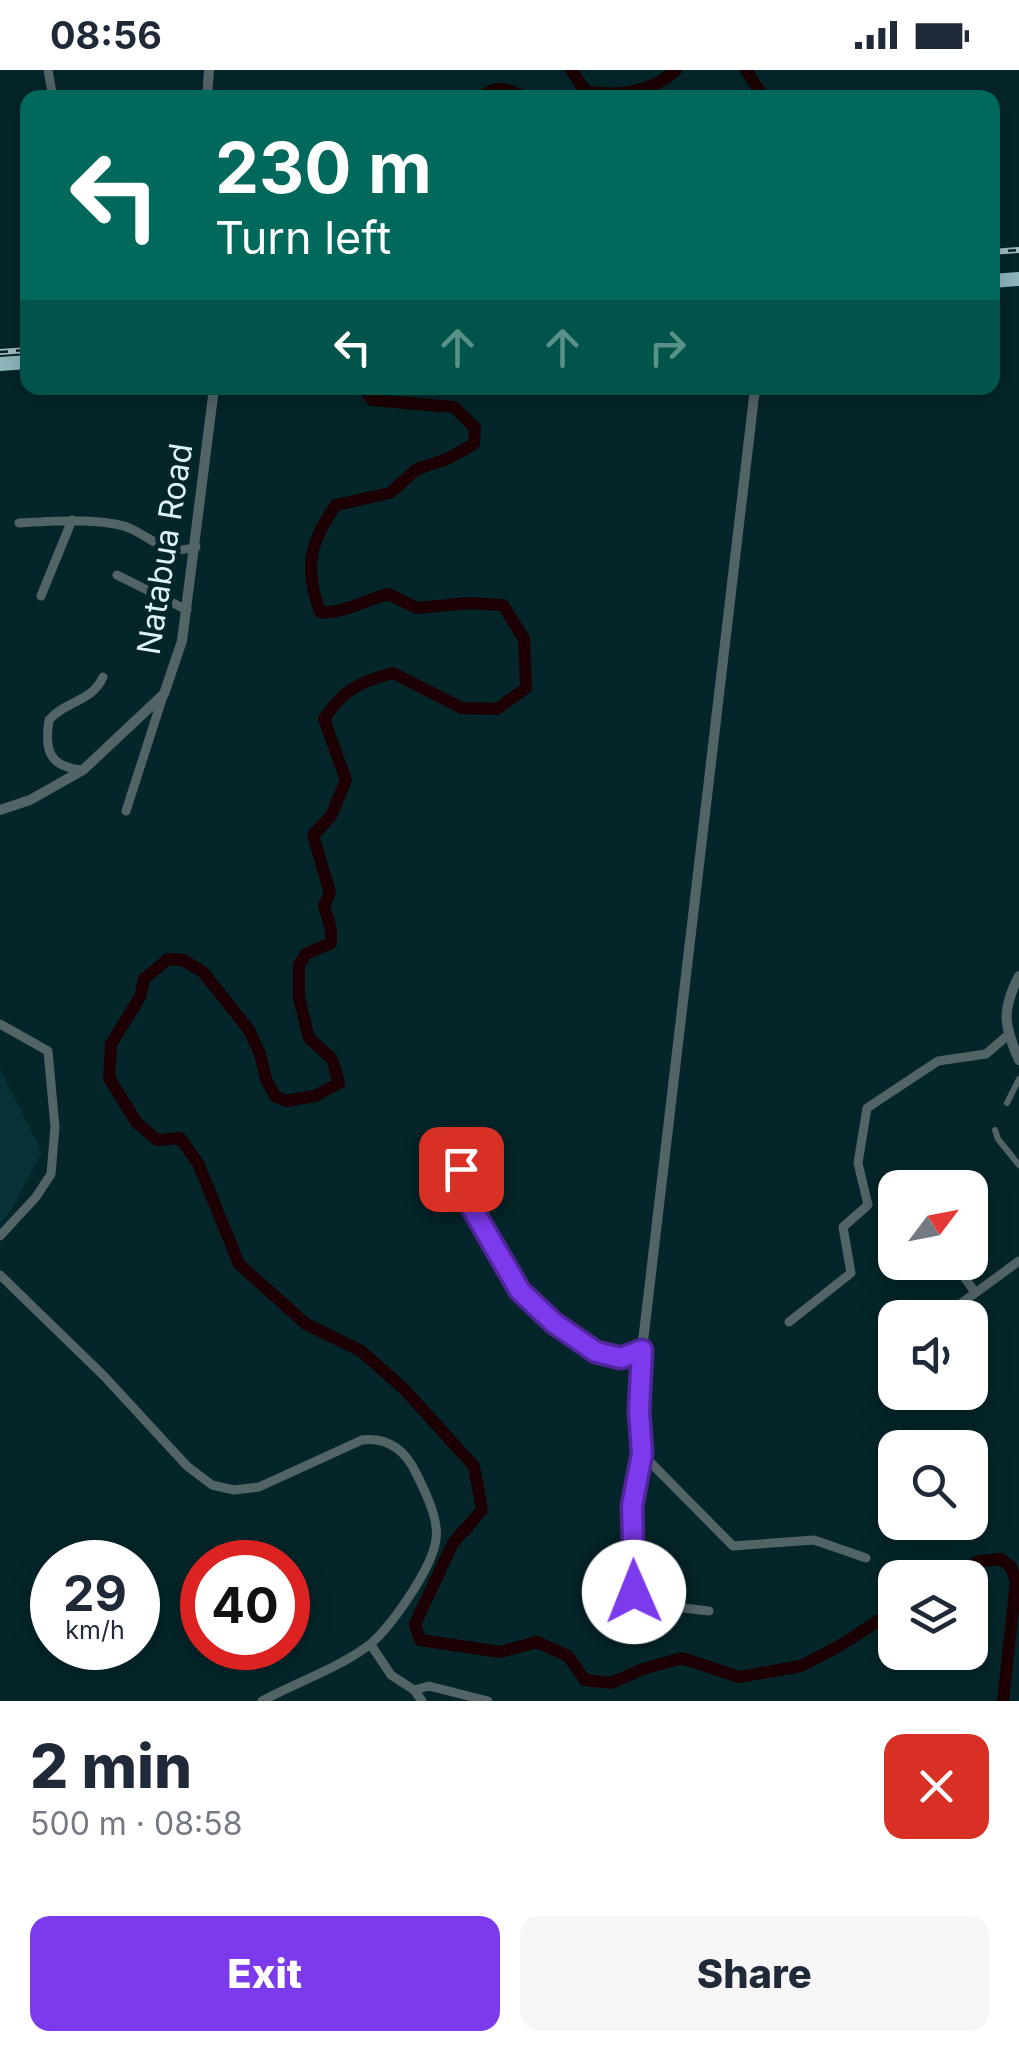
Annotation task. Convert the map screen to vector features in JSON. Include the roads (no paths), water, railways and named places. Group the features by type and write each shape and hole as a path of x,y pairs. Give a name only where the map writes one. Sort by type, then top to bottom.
{"street":[{"name":"Natabua Road","path":"0,810 30,800 82,770 164,694 182,641 213,395"},
{"path":"634,1618 637,1572 632,1506 642,1454 642,1350 753,395"},
{"path":"42,596 72,520"},
{"path":"19,523 72,520 120,524 171,552 196,547"},
{"path":"117,575 186,610"},
{"path":"82,770 63,768 56,763 49,748 49,720 56,711 96,690 103,677"},
{"path":"126,811 164,694"},
{"path":"132,747 145,752"},
{"path":"1019,976 1006,1006 1005,1024 1019,1060"},
{"path":"0,1024 48,1051 55,1127 53,1164 46,1184 0,1236"},
{"path":"789,1322 851,1273 844,1227 868,1206 858,1163 867,1108 938,1061 986,1054 1008,1035"},
{"path":"1007,1102 1019,1079"},
{"path":"996,1130 998,1140 1019,1165"},
{"path":"461,1169 472,1208 520,1291 554,1323 596,1352 621,1358 642,1350"},
{"path":"965,1300 1019,1262"},
{"path":"0,1275 104,1376 187,1466 212,1484 244,1490 259,1487 362,1440 386,1442 409,1459 425,1493 436,1529 436,1543 400,1608 371,1645 262,1701"},
{"path":"966,1280 975,1292"},
{"path":"642,1454 733,1546 814,1540 866,1558"},
{"path":"637,1572 675,1607 709,1612"},
{"path":"371,1645 391,1675 414,1690 422,1701"},
{"path":"414,1690 429,1686 488,1701"}],"waterway":[{"path":"571,70 585,90"},
{"path":"638,90 656,84 676,70"},
{"path":"746,70 759,90"},
{"path":"496,90 505,90"},
{"path":"369,395 372,400 454,407 475,428 474,444 417,469 390,493 336,505 312,556 312,582 320,612 346,609 388,594 417,608 469,603 503,605 524,639 526,688 497,709 462,708 393,673 353,689 324,719 346,780 331,816 313,835 330,893 324,906 331,943 306,954 299,965 299,998 309,1038 332,1059 339,1083 315,1096 286,1101 275,1096 249,1030 203,972 183,960 168,959 144,979 140,997 111,1044 109,1078 137,1123 157,1140 180,1138 198,1163 239,1264 306,1324 361,1351 404,1389 474,1466 482,1510 463,1532"},
{"path":"465,1529 453,1543 415,1624 420,1640 500,1652 537,1642 568,1656 585,1680 611,1683 682,1658 739,1677 801,1666 878,1621"},
{"path":"988,1560 1001,1559 1011,1567 1016,1582 1003,1701"}],"railway":[{"path":"1000,251 1019,250"},
{"path":"0,352 20,351"}]}
